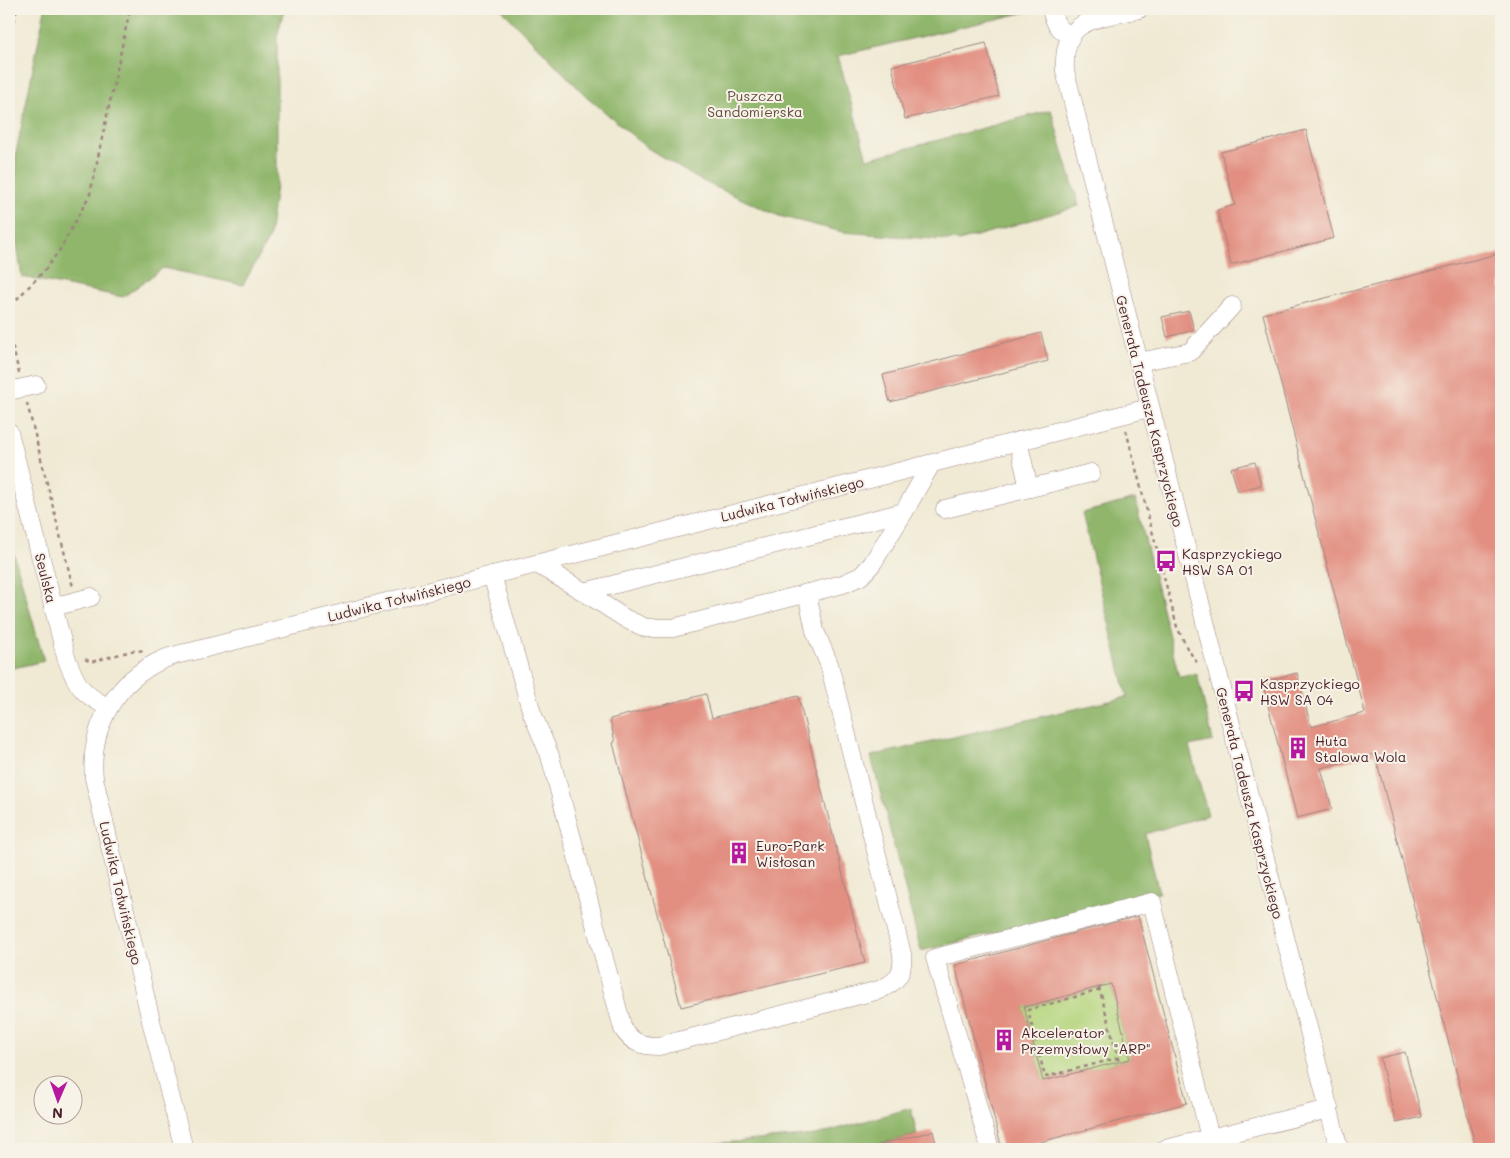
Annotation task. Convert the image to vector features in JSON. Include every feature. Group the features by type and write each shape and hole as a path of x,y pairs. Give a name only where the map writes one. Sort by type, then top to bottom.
{"street":[{"path":"1051,9 1054,21 1060,30 1070,36 1076,27 1093,20 1139,9"},
{"name":"Generała Tadeusza Kasprzyckiego","path":"1070,36 1064,52 1065,71 1149,408 1339,1149"},
{"path":"1138,362 1190,352 1232,306"},
{"name":"Ludwika Tołwińskiego","path":"184,1149 151,1021 94,778 94,750 100,724 108,707 122,688 153,665 165,659 194,651 1149,408"},
{"name":"Seulska","path":"9,432 66,657 75,681 86,695 108,707"},
{"path":"1018,441 1029,488"},
{"path":"537,564 626,619 646,628 673,628 807,594 843,584 861,576 872,564 931,464"},
{"path":"945,509 1091,472"},
{"path":"584,592 904,512"},
{"path":"492,575 532,713 550,756 623,1029 628,1037 636,1043 647,1046 659,1046 879,990 892,984 900,976 903,966 902,954 829,664 815,631 807,594"},
{"path":"53,607 84,599"},
{"path":"990,1149 935,958 1152,902 1210,1138"},
{"path":"1165,1149 1329,1109"}],"path":[{"path":"9,45 17,9"},
{"path":"9,302 16,300 61,248 90,194 130,9"},
{"path":"9,331 22,388 84,599"},
{"path":"83,657 91,662 140,649 144,651 153,665"},
{"path":"1100,989 1118,1060 1045,1077 1028,1010 1100,989"}],"green space":[{"path":"45,9 284,9 277,37 277,178 269,238 243,285 163,268 123,297 22,277 14,226 16,153"},
{"name":"Puszcza Sandomierska","path":"501,9 1039,9 838,56 867,159 1051,110 1079,206 959,241 843,232 779,216 698,179 646,147 585,95"},
{"path":"1135,499 1179,677 1197,674 1213,741 1189,746 1208,815 1145,834 1159,893 921,951 871,756 1127,697 1082,513"},
{"path":"9,537 44,661 9,669"},
{"path":"1111,984 1130,1059 1043,1081 1024,1008"},
{"path":"911,1108 917,1135 857,1149 652,1149 816,1135"}],"building":[{"path":"986,43 999,96 905,119 892,66"},
{"path":"1306,130 1334,238 1231,265 1217,210 1235,205 1221,152"},
{"path":"1501,253 1501,1149 1476,1149 1375,754 1321,768 1332,809 1297,818 1262,682 1297,673 1311,727 1365,713 1263,314"},
{"path":"1189,311 1194,330 1167,337 1162,317"},
{"path":"1041,333 1048,361 890,402 883,375"},
{"path":"1255,462 1261,485 1238,491 1231,468"},
{"name":"Euro-Park Wisłosan","path":"706,694 712,718 798,696 865,963 681,1007 613,743 615,742 610,719"},
{"name":"Akcelerator Przemysłowy \"ARP\"","path":"1138,916 1187,1103 1014,1149 1002,1149 955,965","holes":["1111,984 1130,1059 1043,1081 1024,1007"]},
{"path":"1405,1052 1422,1117 1396,1123 1380,1058"},
{"path":"933,1131 937,1149 880,1149 879,1145"}],"place":[{"name":"Kasprzyckiego HSW SA 01","path":"1166,561"},
{"name":"Kasprzyckiego HSW SA 04","path":"1244,691"},
{"name":"Huta Stalowa Wola","path":"1298,748"},
{"name":"Euro-Park Wisłosan","path":"739,853"},
{"name":"Akcelerator Przemysłowy \"ARP\"","path":"1004,1040"}]}
